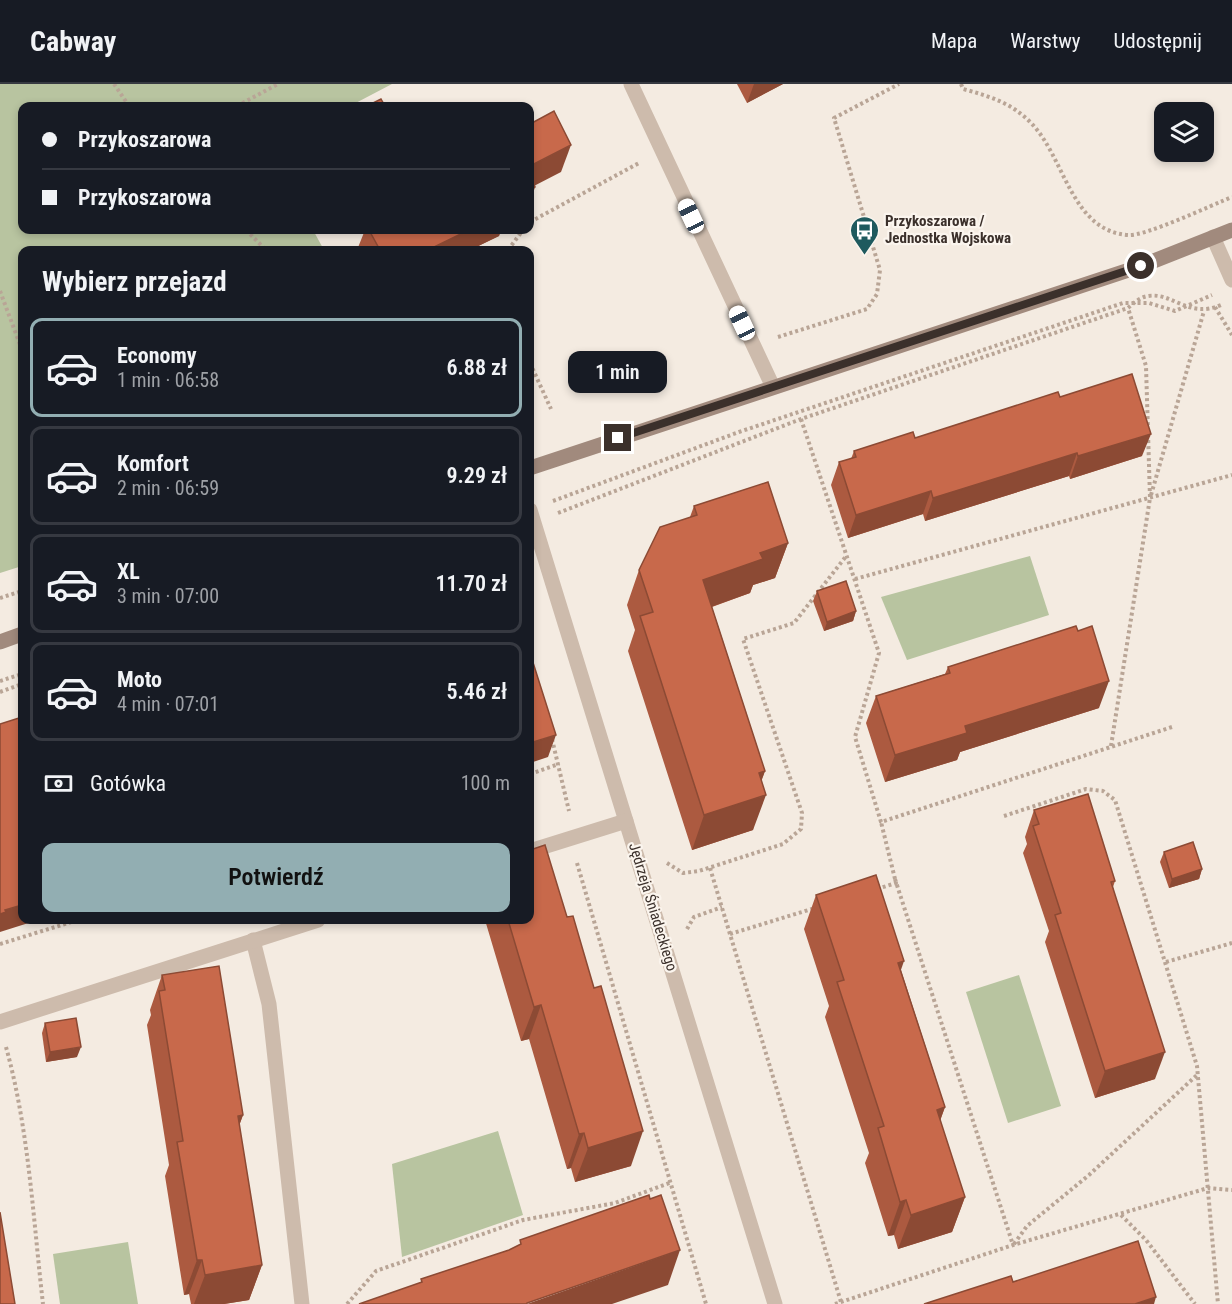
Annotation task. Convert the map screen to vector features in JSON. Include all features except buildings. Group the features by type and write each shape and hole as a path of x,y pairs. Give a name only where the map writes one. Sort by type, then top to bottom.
{"street":[{"path":"631,84 773,387"},
{"path":"534,467 1141,266 1232,230"},
{"path":"1213,237 1232,280"},
{"name":"Jędrzeja Śniadeckiego","path":"534,526 775,1304"},
{"path":"0,642 18,635"},
{"path":"534,850 626,821"},
{"path":"0,1022 305,924"},
{"path":"253,940 269,1004 302,1304"}],"path":[{"path":"114,84 126,102"},
{"path":"244,102 278,84"},
{"path":"753,345 867,309 877,294 880,270 834,118 899,84"},
{"path":"961,84 963,88 1012,106 1031,122 1041,134 1082,207 1103,229 1131,235 1232,197"},
{"path":"534,220 661,151"},
{"path":"250,234 262,246"},
{"path":"0,291 18,339"},
{"path":"534,515 801,419 1128,308 1150,295 1204,311 1224,304"},
{"path":"552,502 739,432 1122,303 1149,303 1175,311 1214,295"},
{"path":"1215,307 1232,335"},
{"path":"1128,308 1146,366 1150,498"},
{"path":"1111,746 1150,498 1204,311"},
{"path":"534,372 551,409"},
{"path":"801,419 879,652 855,737 881,822 895,879 1013,1245"},
{"path":"855,579 1232,475"},
{"path":"662,855 668,864 683,873 710,868 783,844 801,829 802,813 743,639 794,623 847,555"},
{"path":"0,598 18,592"},
{"path":"0,681 18,675"},
{"path":"0,692 18,685"},
{"path":"881,822 1172,727"},
{"path":"549,732 559,764 578,866 706,1304"},
{"path":"534,773 559,764"},
{"path":"1004,816 1086,789 1110,794 1119,811 1198,1074 1218,1304"},
{"path":"710,868 838,1303 1013,1245 1208,1188 1232,1190"},
{"path":"874,890 896,884 895,879"},
{"path":"687,934 688,925 694,917 722,907"},
{"path":"730,934 819,907"},
{"path":"0,944 65,924"},
{"path":"1166,962 1232,943"},
{"path":"4,1041 18,1093 23,1125 43,1304"},
{"path":"1013,1245 1027,1226 1089,1174 1198,1074"},
{"path":"348,1304 376,1270 524,1220 615,1203 672,1182"},
{"path":"1121,1214 1146,1240 1195,1304"}],"green space":[{"path":"0,84 392,84 358,102 18,102 18,234 315,234 322,246 18,246 18,567 0,573"},
{"path":"1030,556 1049,615 907,660 881,597"},
{"path":"1019,975 1061,1106 1008,1123 966,992"},
{"path":"498,1131 523,1215 402,1257 392,1164"},
{"path":"128,1242 138,1304 60,1304 53,1254"}],"place":[{"name":"Przykoszarowa / Jednostka Wojskowa","path":"864,256"}],"route":[{"path":"618,438 1141,266"}]}
